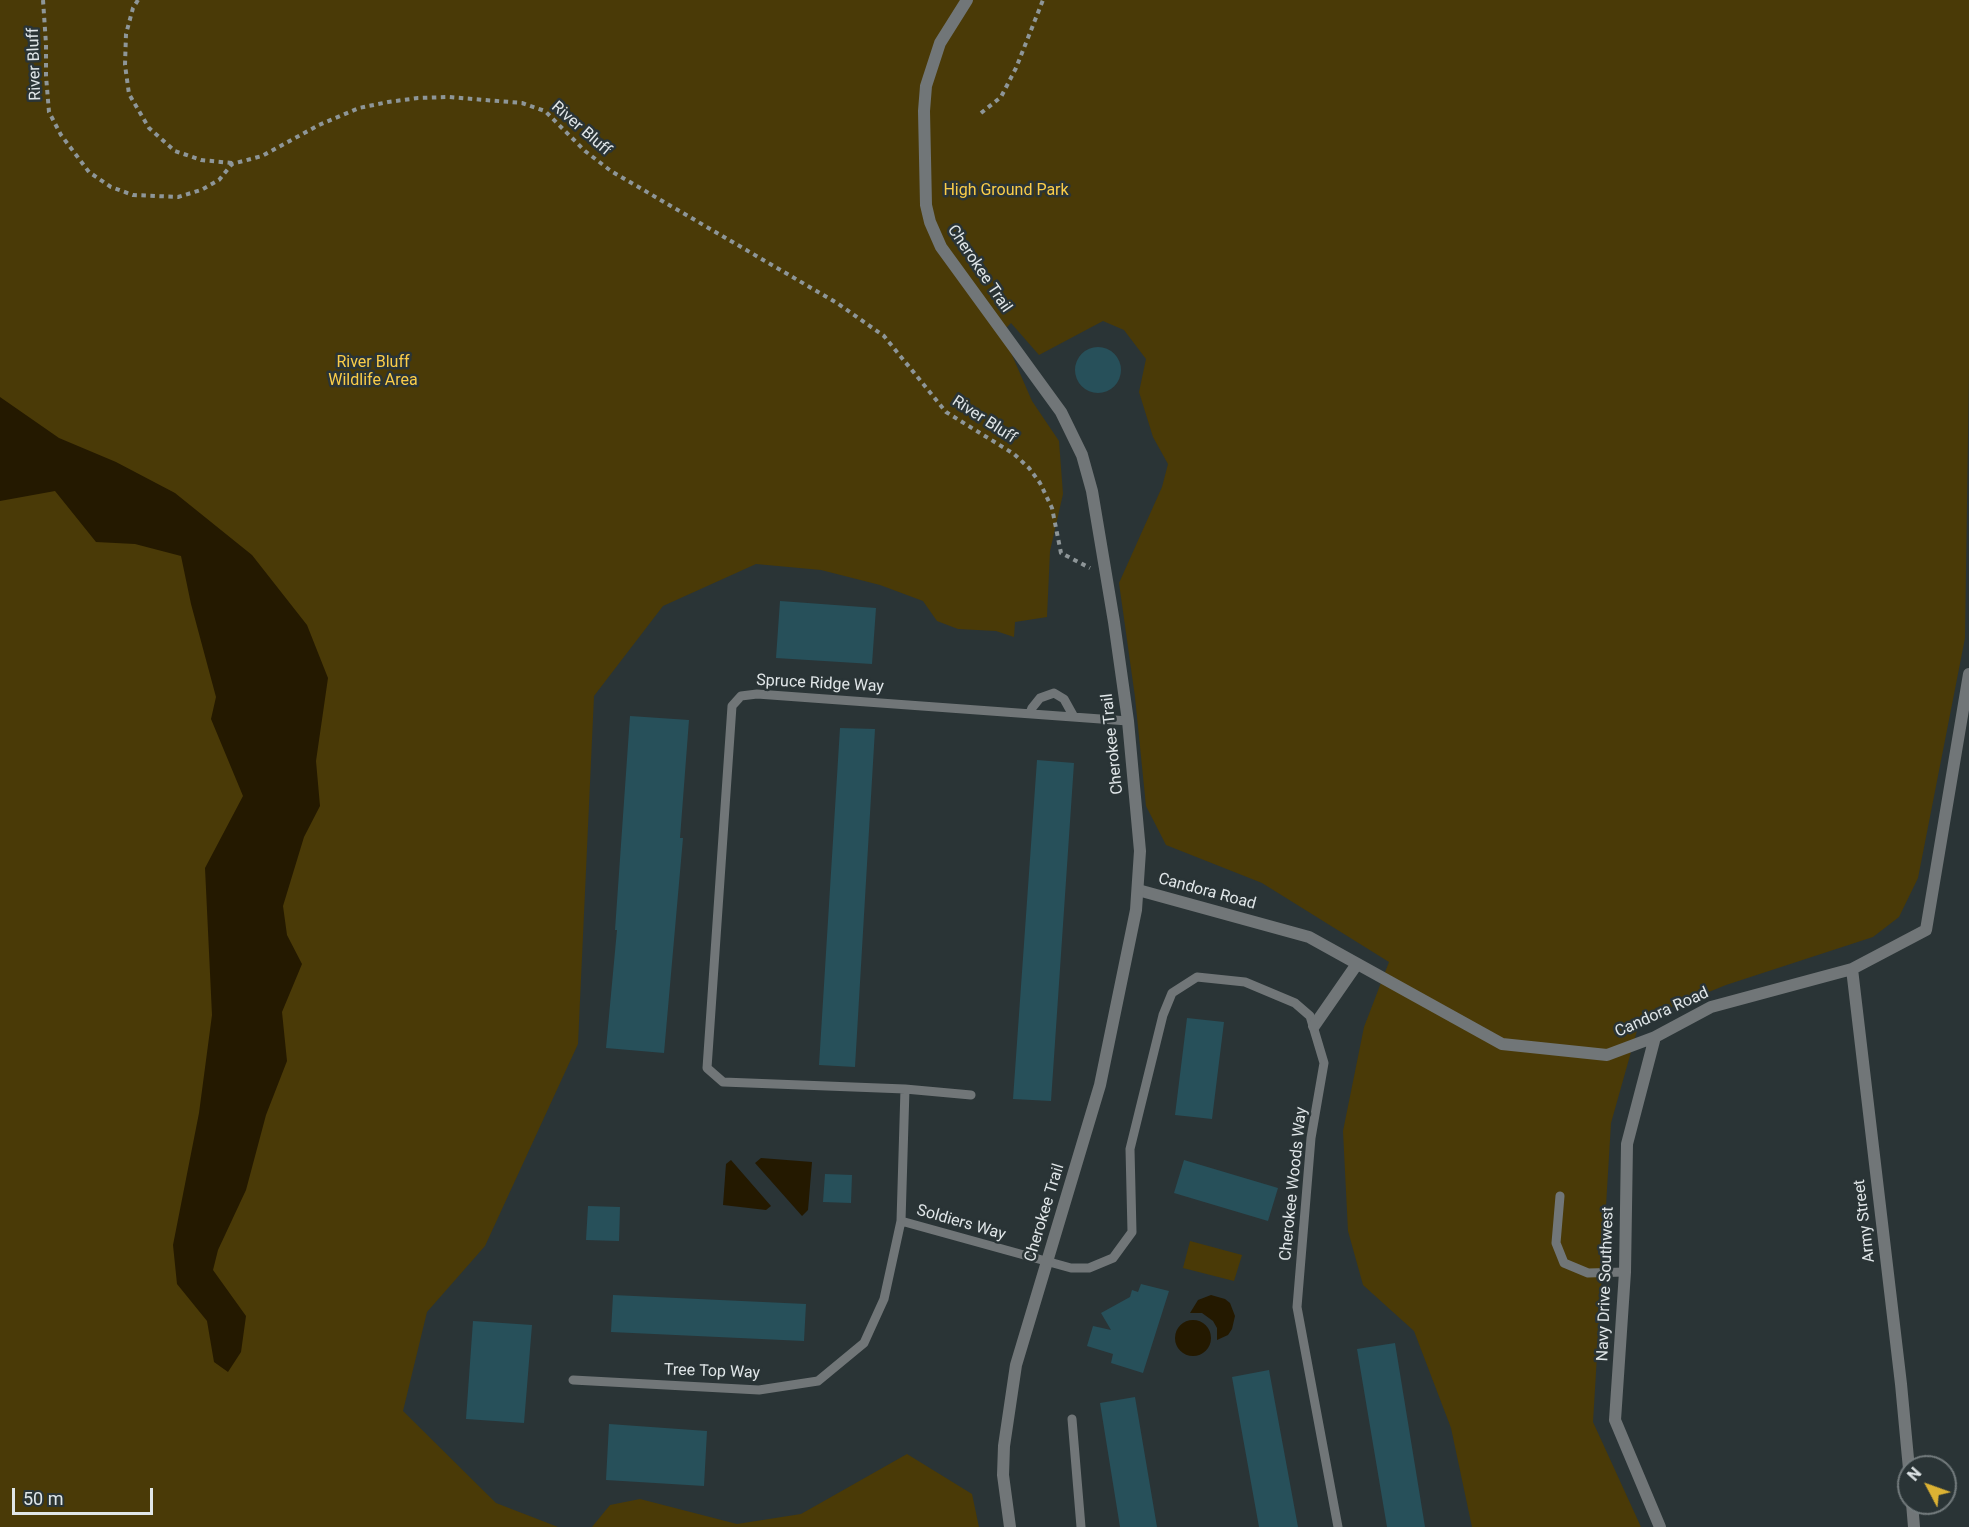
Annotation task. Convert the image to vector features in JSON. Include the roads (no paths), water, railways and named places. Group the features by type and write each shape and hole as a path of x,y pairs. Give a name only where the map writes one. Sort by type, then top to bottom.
{"street":[{"name":"Cherokee Trail","path":"967,0 940,43 926,86 924,111 926,205 930,222 941,247 952,264 1061,412 1074,438 1092,491 1128,721 1140,851 1138,891 1100,1085 1016,1365 1009,1407 1004,1475 1010,1527"},
{"name":"Candora Road","path":"1138,891 1309,937 1502,1044 1607,1055 1654,1037 1711,1007 1852,969 1926,930 1969,674"},
{"path":"1314,1026 1357,964"},
{"name":"Army Street","path":"1852,969 1908,1455"},
{"name":"Navy Drive Southwest","path":"1654,1037 1627,1144 1625,1272 1615,1420 1660,1527"}],"lane":[{"path":"1030,713 1040,698 1054,693 1064,699 1074,717"},
{"name":"Spruce Ridge Way","path":"905,1089 723,1082 706,1068 732,706 741,696 758,694 1128,721"},
{"name":"Cherokee Woods Way","path":"1047,1263 1071,1268 1089,1268 1113,1258 1132,1232 1130,1149 1163,1015 1172,993 1197,977 1245,982 1295,1003 1310,1016 1324,1063 1311,1138 1297,1307 1338,1527"},
{"path":"905,1089 971,1095"},
{"name":"Tree Top Way","path":"573,1380 759,1390 818,1381 864,1343 884,1299 901,1221 905,1089"},
{"path":"1560,1196 1556,1243 1564,1263 1588,1273 1625,1272"},
{"name":"Soldiers Way","path":"901,1221 1047,1263"},
{"path":"1071,1419 1081,1527"}],"park label":[{"name":"High Ground Park","path":"1006,191"},
{"name":"River Bluff Wildlife Area","path":"373,372"}]}
